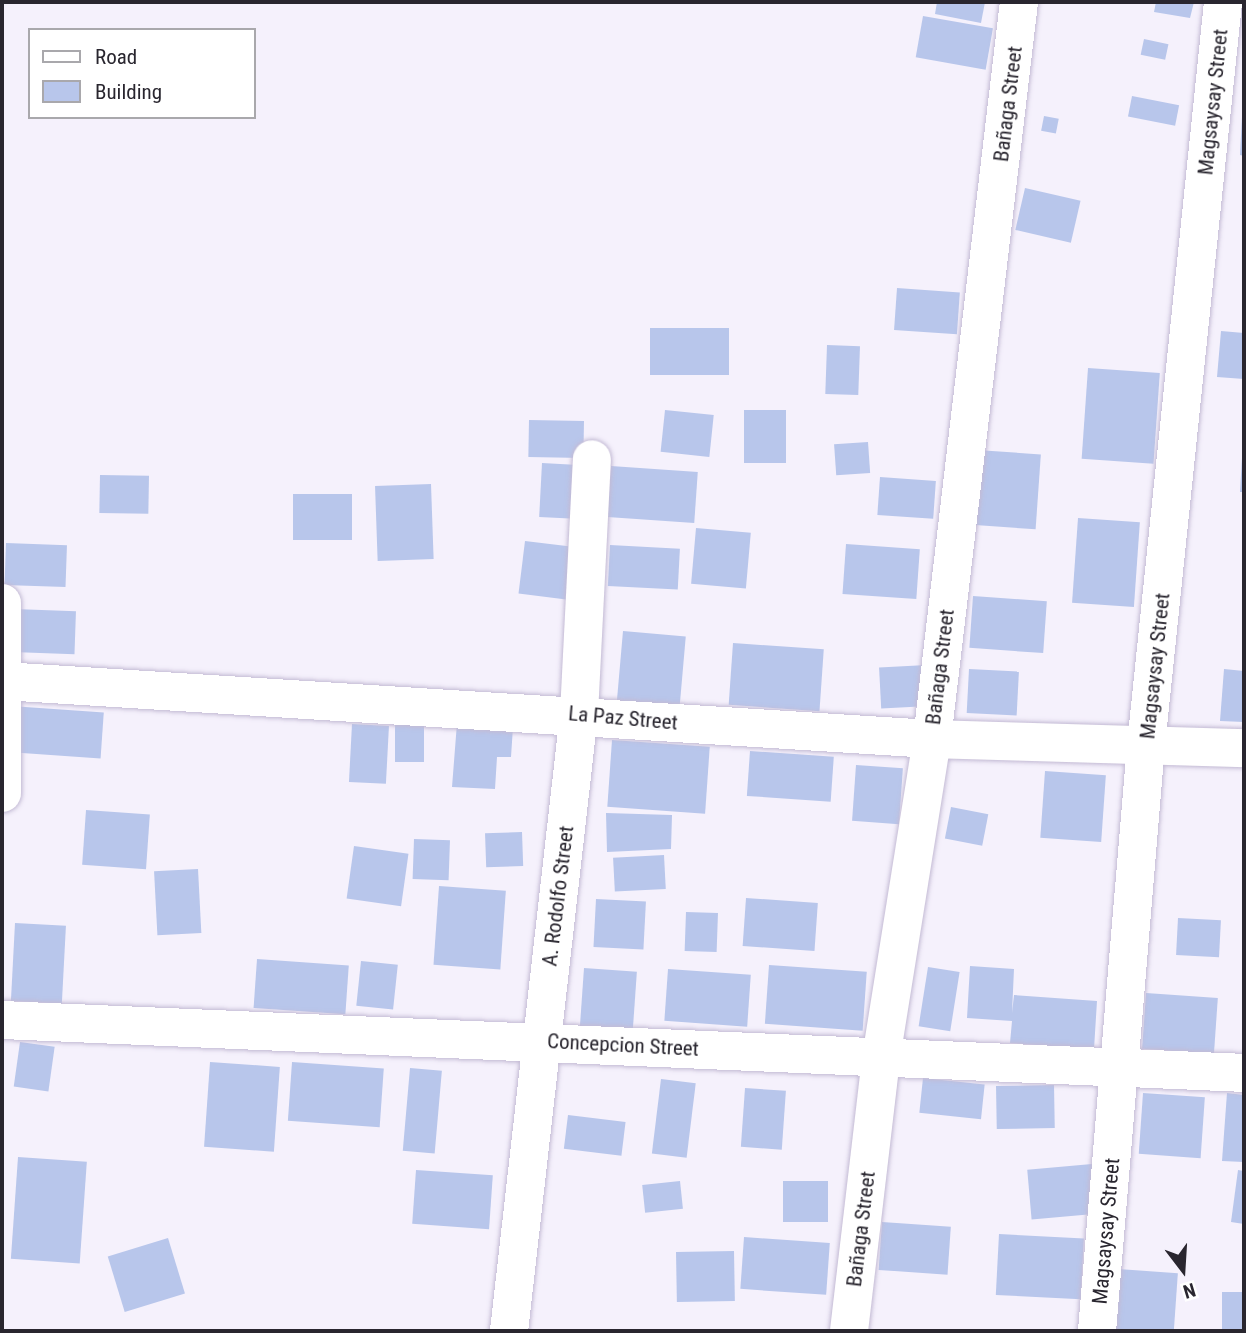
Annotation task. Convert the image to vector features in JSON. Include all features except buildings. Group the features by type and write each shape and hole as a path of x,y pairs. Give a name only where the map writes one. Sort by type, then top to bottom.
{"street":[{"name":"Bañaga Street","path":"849,1331 881,1058 932,739 1019,2"},
{"name":"Magsaysay Street","path":"1097,1331 1146,745 1223,2"},
{"name":"A. Rodolfo Street","path":"509,1331 579,714 592,459"},
{"path":"2,603 2,793"},
{"name":"La Paz Street","path":"3,681 579,714 932,739 1244,748"},
{"name":"Concepcion Street","path":"2,1020 1244,1073"}]}
